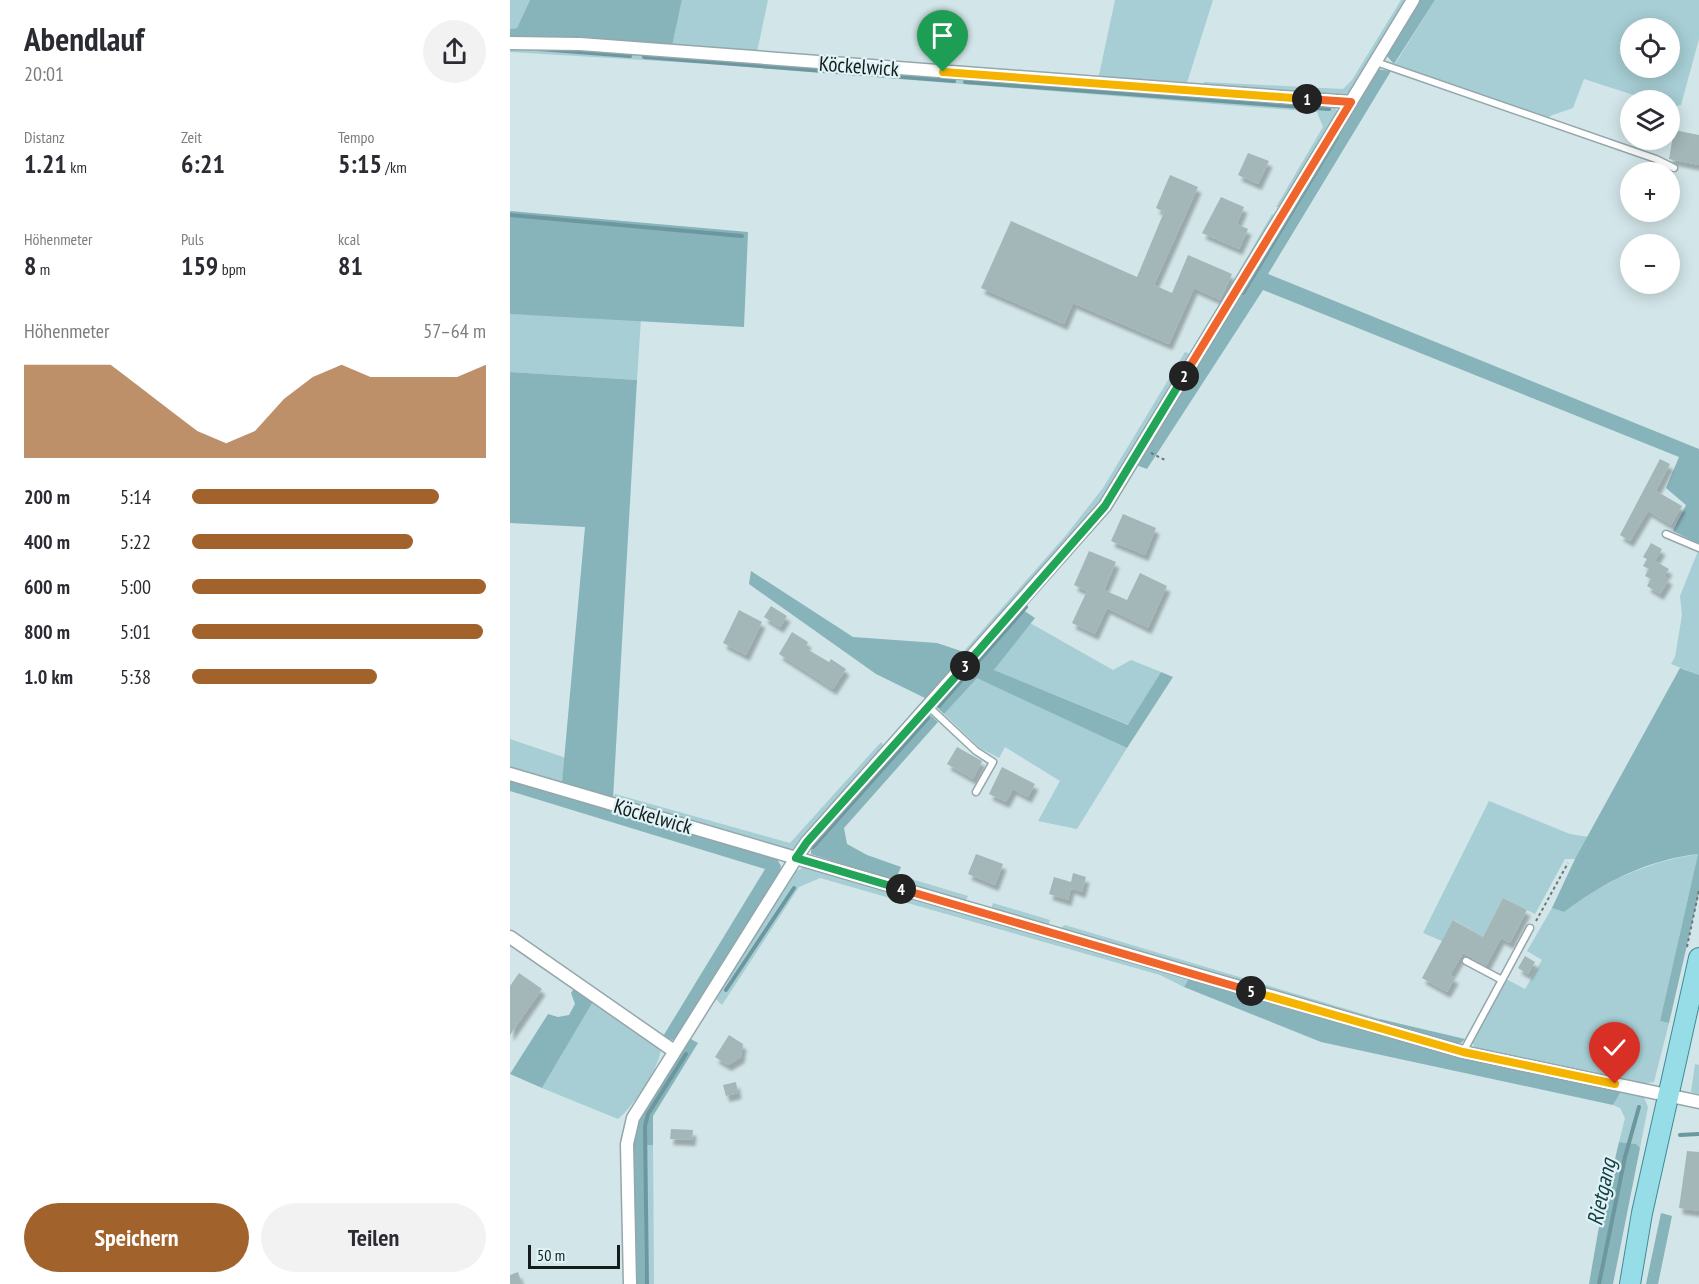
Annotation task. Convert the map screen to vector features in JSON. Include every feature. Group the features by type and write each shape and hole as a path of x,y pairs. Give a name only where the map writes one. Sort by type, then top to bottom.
{"main road":[{"path":"1630,1284 1699,958"}],"street":[{"path":"630,1284 627,1144 630,1127 641,1104 807,842 1105,506 1413,0"},
{"name":"Köckelwick","path":"510,43 580,44 1351,102"},
{"name":"Köckelwick","path":"510,774 1463,1052 1699,1102"},
{"path":"510,937 674,1051"}],"lane":[{"path":"1376,62 1662,162"},
{"path":"1666,534 1699,548"},
{"path":"929,707 976,751 993,762 976,792"},
{"path":"1463,1052 1530,928"},
{"path":"1466,961 1502,980"}],"path":[{"path":"1141,448 1167,461"},
{"path":"1530,928 1538,918 1568,863"}],"shaded area":[{"path":"510,0 530,0 517,28 510,29"},
{"path":"530,0 682,0 672,46 510,38 510,29 517,28"},
{"path":"682,0 768,0 757,52 672,46"},
{"path":"1115,0 1213,0 1186,86 1098,80"},
{"path":"1401,0 1408,0 1348,96 1203,87 1204,82 1343,89 1352,80"},
{"path":"1419,0 1435,0 1394,64 1386,55"},
{"path":"1435,0 1699,0 1699,39 1681,105 1680,90 1620,91 1584,79 1573,108 1550,116 1549,119 1395,64"},
{"path":"510,45 1334,106 1337,117 1283,207 1276,207 1323,127 1317,112 709,64 510,52"},
{"path":"1376,69 1391,71 1268,274 1699,449 1699,544 1673,531 1686,505 1666,488 1679,457 1263,290 1147,469 1136,465"},
{"path":"510,211 748,232 744,327 510,314"},
{"path":"1272,214 1275,216 1239,280 1235,278"},
{"path":"510,314 641,319 637,380 510,372"},
{"path":"1185,352 1193,355 1112,488 1080,531 970,654 964,651 1067,534 1103,488"},
{"path":"510,372 637,380 613,799 562,783 585,527 510,523"},
{"path":"1698,551 1699,675 1671,664 1675,657 1682,615 1680,596"},
{"path":"751,571 853,637 937,643 970,654 929,700 876,674 749,584"},
{"path":"1020,608 1035,618 994,670 1128,725 1161,672 1173,677 1127,748 977,678 944,714 935,705"},
{"path":"1030,623 1113,670 1131,660 1161,672 1129,725 994,670"},
{"path":"1680,668 1699,675 1699,893 1669,1023 1660,1021 1698,854 1661,861 1627,874 1595,891 1564,912 1552,908 1575,859"},
{"path":"977,677 1127,748 1077,829 1038,821 1060,781 1005,747 999,758 980,748 944,714"},
{"path":"927,712 938,722 844,828 847,844 867,855 901,867 895,881 811,854 811,844"},
{"path":"510,739 566,758 562,783 510,768"},
{"path":"881,742 885,747 792,851 613,799 615,794 790,843"},
{"path":"510,781 777,859 781,866 779,875 674,1040 662,1038 765,869 510,791"},
{"path":"1489,801 1570,834 1589,837 1575,859 1565,859 1535,914 1503,898 1483,937 1454,920 1442,941 1423,933"},
{"path":"1698,854 1660,1021 1669,1023 1654,1082 1643,1084 1475,1049 1472,1041 1506,979 1525,989 1542,960 1527,951 1552,908 1564,912 1595,891 1627,874 1661,862"},
{"path":"804,867 1190,977 1184,987 1160,975 820,878 799,887 722,1005 716,999 718,988 793,873"},
{"path":"898,875 968,896 965,903 895,881"},
{"path":"993,903 1050,920 1048,927 991,909"},
{"path":"1065,925 1380,1019 1379,1024 1059,929"},
{"path":"1190,977 1404,1042 1555,1078 1622,1090 1613,1105 1321,1042 1184,987"},
{"path":"575,987 594,1000 542,1088 510,1074 548,1014 558,1017 569,1015 575,1004 571,993"},
{"path":"594,1000 661,1047 656,1065 645,1086 618,1119 542,1088"},
{"path":"1380,1019 1465,1039 1461,1043 1454,1044 1379,1024"},
{"path":"691,1039 698,1043 653,1116 653,1145 644,1145 645,1284 635,1284 632,1148 636,1123 676,1056"},
{"path":"1695,1064 1699,1065 1699,1094 1691,1092"},
{"path":"1622,1090 1644,1097 1648,1107 1640,1148 1635,1144 1619,1142 1625,1118 1620,1108 1613,1105"},
{"path":"1619,1142 1636,1144 1640,1148 1613,1284 1589,1284 1598,1232"},
{"path":"644,1144 653,1145 654,1284 645,1284"},
{"path":"1661,1213 1672,1216 1658,1284 1646,1284"}],"building":[{"path":"1680,131 1699,135 1699,165 1669,159 1671,150 1680,150"},
{"path":"1248,153 1269,161 1258,184 1238,175"},
{"path":"1170,175 1198,187 1154,285 1172,293 1188,255 1232,274 1220,300 1194,288 1169,344 1073,303 1064,324 981,288 1011,221 1137,277 1164,212 1156,208"},
{"path":"1221,197 1244,207 1237,224 1248,229 1239,249 1202,233"},
{"path":"1660,459 1670,464 1656,491 1682,506 1671,525 1648,511 1630,541 1620,535"},
{"path":"1123,514 1156,528 1145,555 1111,541"},
{"path":"1651,543 1662,549 1655,561 1669,569 1664,576 1669,579 1660,594 1647,586 1651,579 1645,576 1649,569 1643,566 1647,559 1643,557"},
{"path":"1089,551 1116,562 1104,590 1127,600 1140,573 1167,586 1148,628 1107,608 1095,634 1072,623 1087,591 1074,585"},
{"path":"771,606 787,616 780,627 764,617"},
{"path":"739,610 762,622 746,655 723,643"},
{"path":"792,632 808,642 805,648 829,662 831,659 846,669 833,689 779,654"},
{"path":"957,747 982,761 973,779 947,764"},
{"path":"1002,767 1035,784 1028,797 1013,789 1006,802 989,794"},
{"path":"976,854 1003,864 995,885 968,874"},
{"path":"1073,873 1086,877 1082,892 1071,888 1068,900 1049,894 1054,877 1071,882"},
{"path":"1503,898 1527,910 1510,943 1501,938 1486,966 1463,953 1450,975 1455,978 1447,992 1422,978 1453,920 1483,937"},
{"path":"1525,956 1535,962 1528,974 1518,968"},
{"path":"519,973 542,989 510,1035 510,986"},
{"path":"729,1035 743,1044 741,1057 728,1065 715,1057"},
{"path":"736,1082 738,1093 726,1096 723,1085"},
{"path":"671,1129 693,1130 692,1140 670,1139"},
{"path":"1687,1151 1699,1152 1699,1211 1679,1208"},
{"path":"518,1272 522,1284 510,1284 510,1275"}],"waterway":[{"path":"539,49 630,56"},
{"path":"644,57 863,74"},
{"path":"877,75 954,81"},
{"path":"965,82 1329,109"},
{"path":"1243,293 1337,137"},
{"path":"510,215 742,236"},
{"path":"939,706 1026,607"},
{"path":"813,847 928,718"},
{"path":"726,990 794,888"},
{"path":"647,1284 645,1126 648,1114 686,1054"},
{"name":"Rietgang","path":"1599,1284 1625,1157 1639,1107"},
{"name":"Rietgang","path":"1680,1135 1699,1134"}],"route":[{"path":"943,72 1351,102 1105,506 807,842 796,858 1463,1052 1615,1084"}]}
